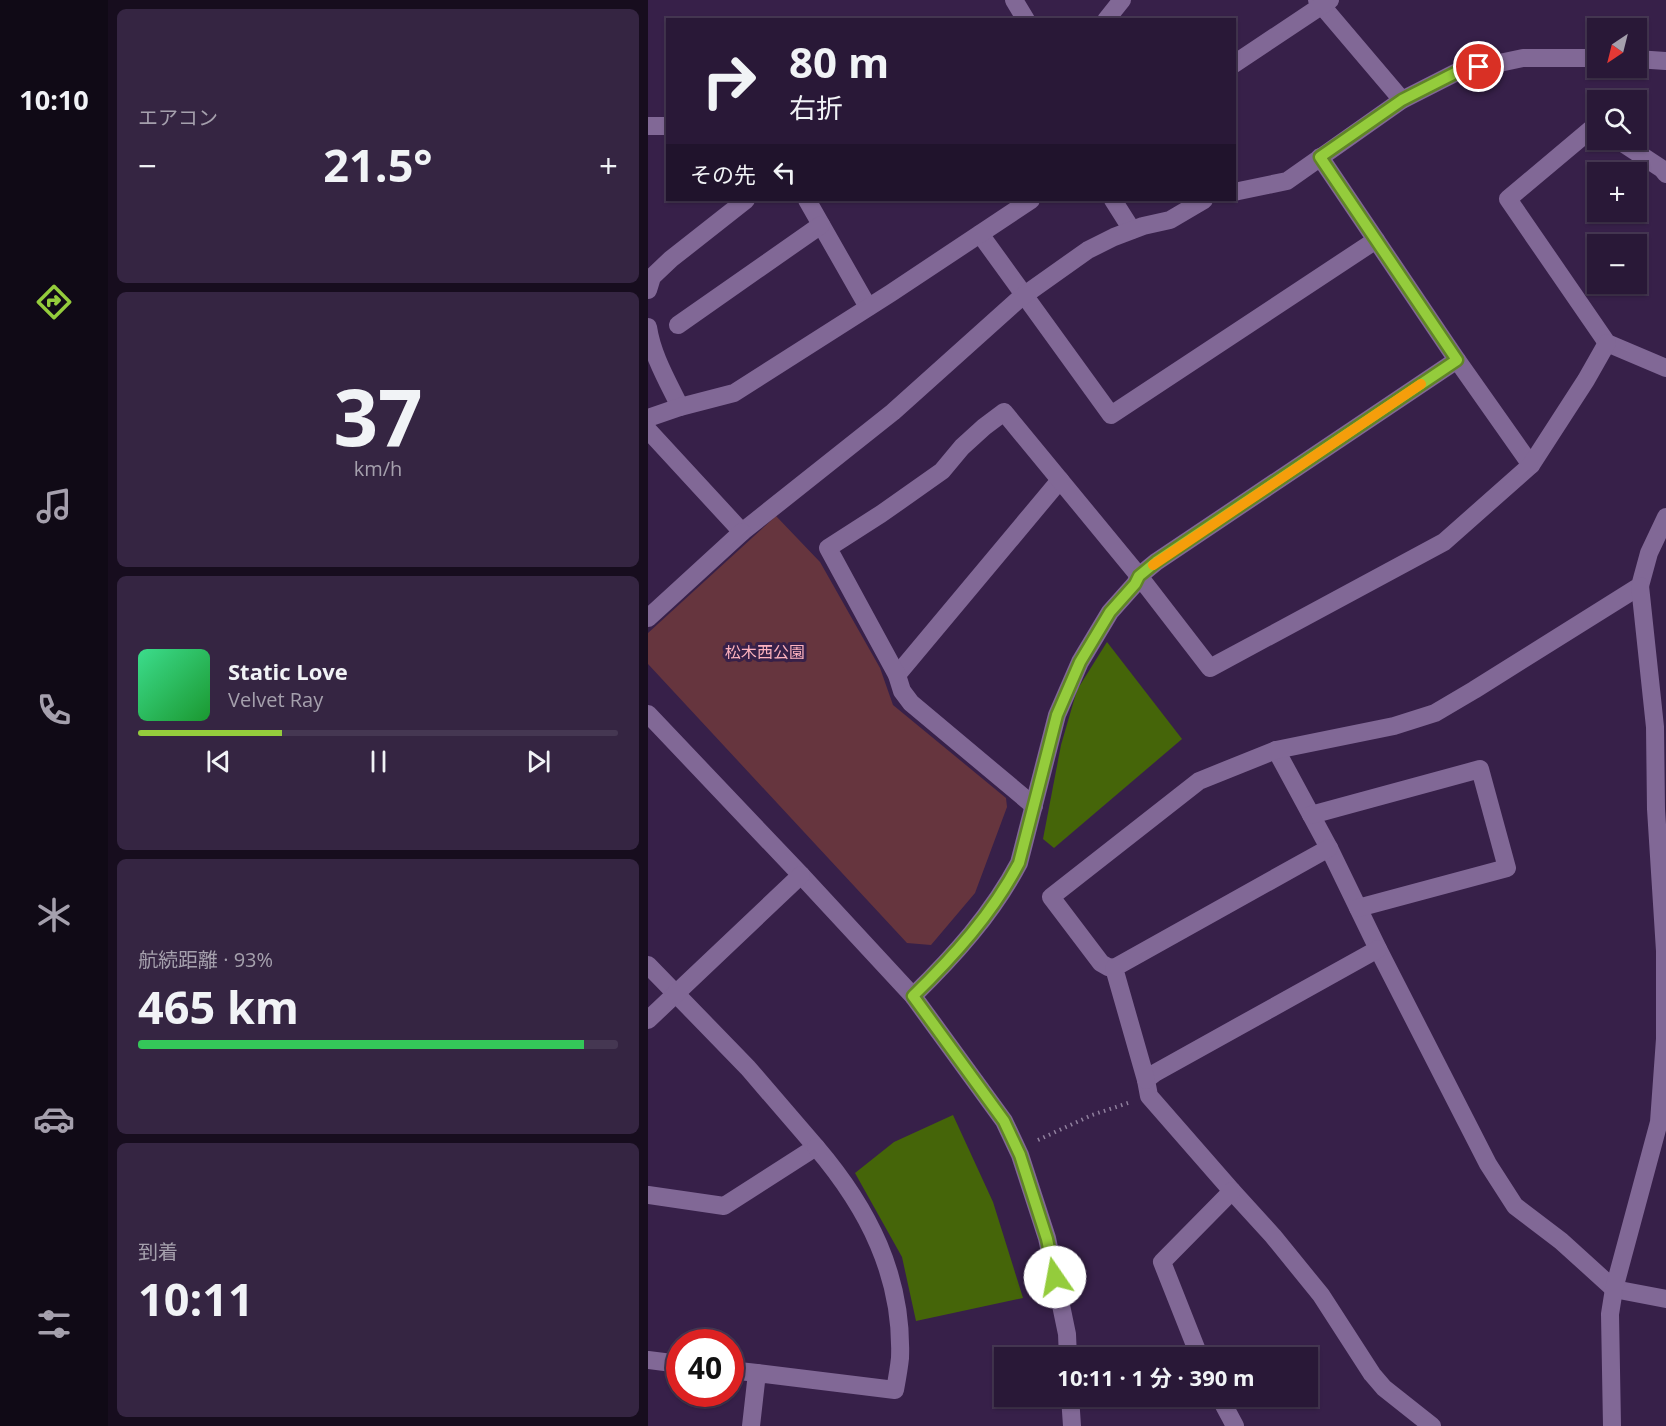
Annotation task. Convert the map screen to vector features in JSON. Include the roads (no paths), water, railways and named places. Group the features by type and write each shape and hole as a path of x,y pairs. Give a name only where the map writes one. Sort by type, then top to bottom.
{"street":[{"path":"1014,0 1025,18"},
{"path":"1108,18 1122,0"},
{"path":"1236,63 1324,2 1402,100"},
{"path":"1236,192 1287,181 1402,100 1457,72 1523,58 1587,58"},
{"path":"1647,60 1666,61"},
{"path":"648,126 666,126"},
{"path":"1587,133 1508,199 1607,343 1666,368"},
{"path":"1633,150 1666,174"},
{"path":"1320,157 1531,465"},
{"path":"648,290 652,277 671,259 745,201"},
{"path":"808,201 868,307"},
{"path":"648,418 734,393 1030,201"},
{"path":"1114,201 1132,230"},
{"path":"648,618 741,532 893,412 1024,295 1088,250 1132,230 1170,220 1202,201"},
{"path":"678,325 821,225"},
{"path":"980,234 1111,415 1376,240"},
{"path":"648,327 662,370 680,407"},
{"path":"1034,806 912,703 902,691 897,675 828,548 942,471 962,447 1004,412 1139,576 1210,668 1444,542 1531,465 1607,343"},
{"path":"913,996 947,963 975,930 1009,882 1019,863 1057,715 1080,662 1110,612 1135,584 1139,576 1156,562 1457,360"},
{"path":"648,430 741,532"},
{"path":"897,675 1060,480"},
{"path":"1612,1426 1610,1314 1614,1289 1661,1112 1665,1039 1665,951 1656,809 1655,727 1640,586 1649,553 1666,518"},
{"path":"1329,848 1114,968 1101,963 1051,897 1199,781 1276,750 1394,726 1435,713 1640,586"},
{"path":"648,714 913,996 1004,1121 1020,1155 1047,1239 1067,1334 1068,1347"},
{"path":"1276,750 1329,848 1378,950 1488,1164 1515,1206 1561,1241 1614,1289 1666,1299"},
{"path":"1311,815 1480,769 1507,868 1358,908"},
{"path":"648,1020 801,875"},
{"path":"1148,1088 1165,1067 1378,950"},
{"path":"648,965 748,1068 816,1147 855,1198 889,1269 900,1330 900,1360 895,1390 744,1372"},
{"path":"1114,968 1148,1088 1321,1295 1383,1388 1432,1426"},
{"path":"648,1195 724,1206 816,1147"},
{"path":"1196,1347 1162,1262 1232,1191"},
{"path":"648,1360 666,1362"},
{"path":"751,1426 757,1373"},
{"path":"1071,1407 1072,1426"},
{"path":"1225,1407 1235,1426"}],"park label":[{"name":"松木西公園","path":"765,652"}]}
